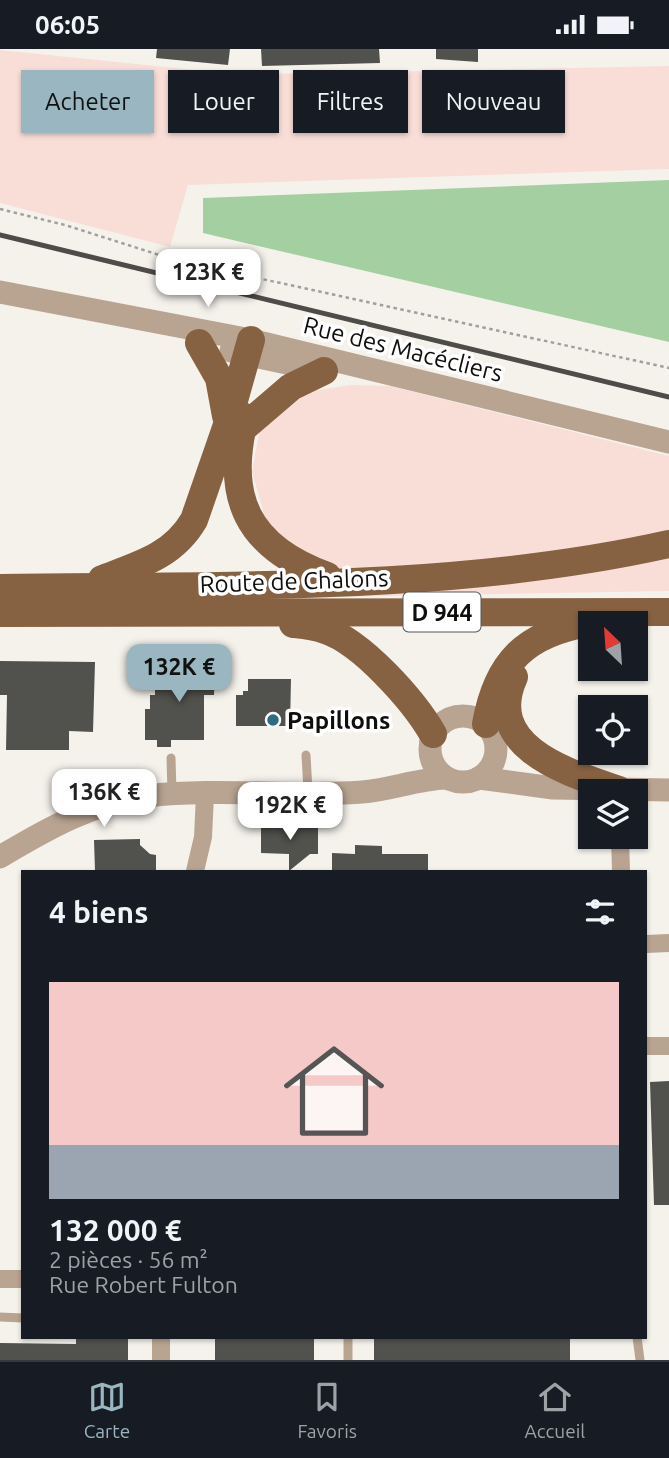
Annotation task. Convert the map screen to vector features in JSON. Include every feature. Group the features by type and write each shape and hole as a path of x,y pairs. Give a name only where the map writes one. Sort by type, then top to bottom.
{"main road":[{"path":"199,343 219,378 235,426 236,483 246,510 259,532 281,556 338,581"},
{"path":"79,587 156,559 181,539 194,520 235,426 256,349"},
{"path":"235,426 291,387 324,371"},
{"name":"Route de Chalons","path":"0,588 338,581 518,569 626,554 669,544"},
{"path":"214,612 326,630 355,646 417,710 431,742"},
{"name":"Route de Chalons","path":"0,613 669,612"},
{"path":"491,735 496,683 515,655 537,639 560,628 593,622 669,619"},
{"path":"537,639 520,664 508,698 508,713 518,738 529,750 566,771 587,779"}],"street":[{"name":"Rue des Macécliers","path":"0,293 199,343 256,349 324,371 406,376"},
{"name":"Rue des Macécliers","path":"0,293 256,349 406,376 669,442"},
{"path":"406,782 445,720 470,716 491,735 512,765 553,788"},
{"path":"479,778 492,764 491,735"},
{"path":"431,742 434,765 446,778"},
{"path":"1,853 46,829 92,810 147,796 365,792 406,782 446,778 462,782 479,778 578,789"},
{"path":"648,790 669,790"},
{"path":"195,870 203,837 205,795"},
{"path":"620,849 621,870"},
{"path":"647,932 669,931"},
{"path":"647,944 669,943"},
{"path":"647,1046 669,1046"},
{"path":"0,1279 21,1279"},
{"path":"161,1339 161,1360"}],"lane":[{"path":"306,755 308,793"},
{"path":"171,758 172,796"},
{"path":"0,1317 21,1318"},
{"path":"348,1339 348,1360"},
{"path":"637,1339 640,1360"}],"path":[{"path":"0,209 65,225 175,260 669,368"}],"shaded area":[{"path":"0,50 195,70 168,70 168,133 279,133 279,74 293,73 293,133 408,133 408,71 422,71 422,133 565,133 565,70 466,70 669,66 669,169 188,185 170,247 0,203"},
{"path":"669,180 669,342 203,233 203,198"},
{"path":"352,385 390,386 669,456 669,591 331,597 266,521 252,472 260,428 310,391"}],"building":[{"path":"157,49 230,49 228,65 156,58"},
{"path":"261,49 379,49 380,63 262,66"},
{"path":"436,49 478,49 478,62 436,59"},
{"path":"0,661 95,662 93,732 69,731 69,750 6,750 7,695 0,695"},
{"path":"155,666 215,666 214,695 204,695 204,740 171,740 171,747 157,747 157,740 145,740 145,709 150,709 150,695 155,695"},
{"path":"248,679 291,679 290,726 236,726 236,695 243,695 243,691 248,691"},
{"path":"261,825 318,826 318,854 310,854 290,870 289,854 261,853"},
{"path":"140,839 140,845 150,854 156,855 156,870 95,870 94,840"},
{"path":"355,845 382,846 382,854 428,854 428,870 332,870 332,853 355,854"},
{"path":"669,1081 669,1205 654,1205 650,1082"},
{"path":"76,1339 128,1339 128,1360 0,1360 0,1343 76,1344"},
{"path":"215,1339 314,1339 314,1360 215,1360"},
{"path":"374,1339 570,1339 570,1360 374,1360"}],"railway":[{"path":"0,235 669,397"}],"place":[{"name":"Papillons","path":"273,720"}]}
